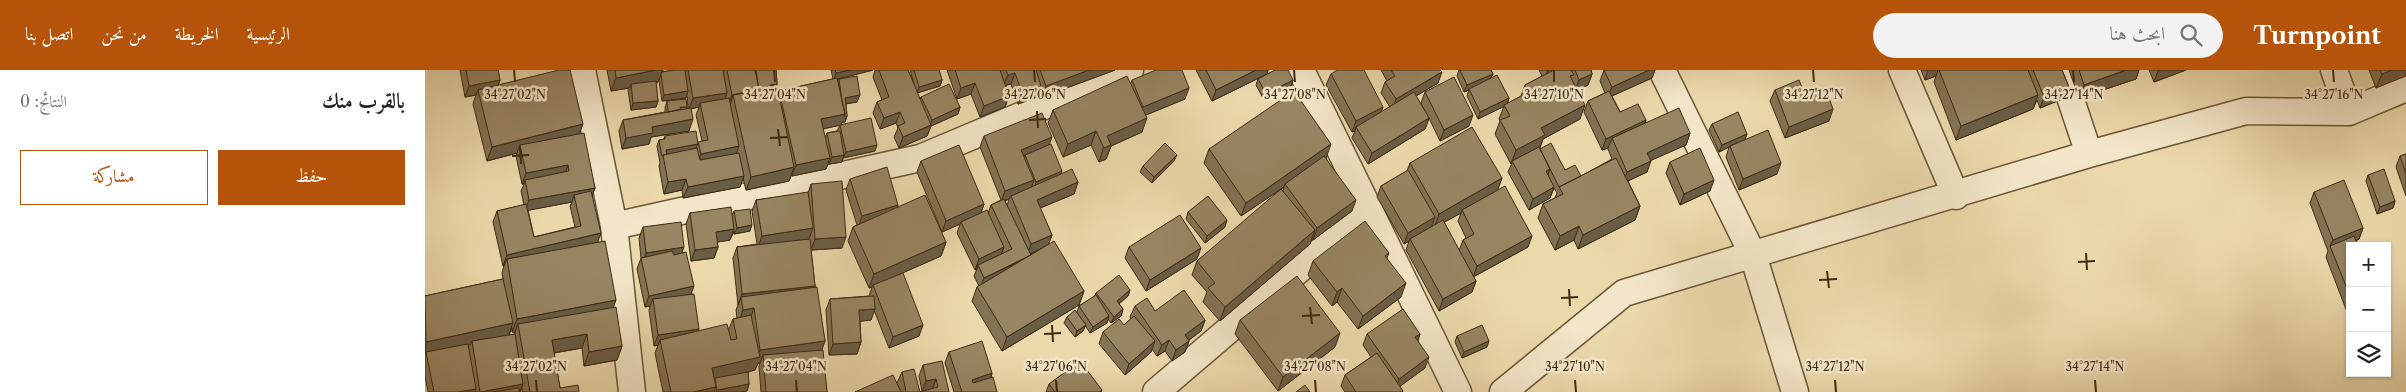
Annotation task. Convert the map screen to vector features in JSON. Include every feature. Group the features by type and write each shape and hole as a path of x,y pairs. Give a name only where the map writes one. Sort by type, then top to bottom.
{"street":[{"path":"582,70 614,226 631,392"},
{"path":"614,226 920,158 1129,70"},
{"path":"1301,70 1458,392"},
{"path":"1662,70 1753,255 1795,392"},
{"path":"1902,70 1956,196"},
{"path":"2061,70 2089,154"},
{"path":"2333,70 2349,112"},
{"path":"1503,392 1623,293 1956,196 2089,154 2246,111 2349,112 2406,88"},
{"path":"1156,392 1370,209"}],"building":[{"path":"466,70 498,70 500,80 469,86"},
{"path":"559,70 570,70 583,124 492,147 478,90"},
{"path":"615,70 656,70 616,78"},
{"path":"685,70 688,91 664,95 661,74 662,72"},
{"path":"688,70 723,70 727,93 693,98"},
{"path":"727,70 755,70 759,89 732,95"},
{"path":"756,70 776,70 777,84 770,85 771,94 767,94 766,89 759,90"},
{"path":"835,70 850,70 836,73"},
{"path":"879,70 908,70 931,125 903,137 898,126 905,123 900,112 884,118 877,102 889,97"},
{"path":"914,70 939,70 942,80 919,87"},
{"path":"955,70 1000,70 1009,96 984,106 975,83 961,88"},
{"path":"1006,70 1036,70 1041,86 1022,93 1015,73 1008,75"},
{"path":"1040,70 1089,70 1046,86"},
{"path":"1156,70 1182,70 1189,88 1143,107 1132,80"},
{"path":"1206,70 1256,70 1216,90"},
{"path":"1275,70 1288,70 1293,80 1266,94 1258,79"},
{"path":"1337,70 1364,70 1383,107 1356,121 1331,74"},
{"path":"1391,70 1440,70 1442,72 1396,99 1385,82 1395,76"},
{"path":"1460,70 1491,70 1493,74 1467,85"},
{"path":"1554,70 1571,70 1574,75 1570,76 1585,105 1541,128 1545,135 1516,150 1500,120 1510,116 1504,105 1529,92 1525,85"},
{"path":"1575,70 1591,70 1592,74 1579,80"},
{"path":"1604,70 1649,70 1612,87"},
{"path":"1939,70 2028,70 2038,95 1961,126"},
{"path":"2033,70 2062,70 2069,87 2044,97"},
{"path":"2079,70 2126,70 2084,85"},
{"path":"2380,70 2392,70 2382,74"},
{"path":"1497,75 1509,98 1480,112 1469,89"},
{"path":"857,76 860,95 845,98 847,116 844,116 839,79"},
{"path":"1127,76 1147,118 1107,136 1111,145 1104,148 1096,131 1068,144 1053,110"},
{"path":"1454,77 1473,115 1444,130 1425,92"},
{"path":"837,78 845,114 821,119 830,158 796,165 779,91"},
{"path":"1799,80 1806,98 1826,90 1833,109 1789,127 1775,90"},
{"path":"656,81 658,101 633,103 631,84"},
{"path":"949,84 960,107 932,120 921,97"},
{"path":"766,89 768,97 779,95 794,167 751,177 733,95"},
{"path":"1294,91 1331,144 1246,203 1209,149"},
{"path":"1609,91 1620,112 1638,104 1646,120 1606,139 1588,101"},
{"path":"1414,92 1429,118 1372,153 1356,127"},
{"path":"729,98 739,146 701,154 698,142 708,140 700,103"},
{"path":"686,99 687,107 680,107 681,109 668,112 667,101"},
{"path":"691,108 693,119 652,127 653,133 626,138 623,120"},
{"path":"1679,108 1690,133 1647,153 1651,161 1627,172 1612,138"},
{"path":"1738,112 1747,134 1722,145 1712,124"},
{"path":"1042,113 1052,137 1021,150 1034,180 1005,191 984,136"},
{"path":"871,118 877,145 846,152 840,125"},
{"path":"1472,127 1502,178 1439,214 1410,163"},
{"path":"1768,130 1781,163 1743,179 1730,146"},
{"path":"696,131 698,144 666,150 667,154 662,156 659,140 665,139 665,136"},
{"path":"840,131 844,155 832,157 827,133"},
{"path":"584,133 595,188 529,200 525,180 569,171 568,165 526,173 520,145"},
{"path":"1165,143 1177,155 1154,177 1143,166"},
{"path":"1551,143 1565,170 1575,165 1581,176 1559,187 1540,149"},
{"path":"1051,144 1062,171 1036,182 1025,155"},
{"path":"959,145 984,204 946,221 921,161"},
{"path":"1539,147 1550,169 1546,171 1554,187 1533,199 1512,161"},
{"path":"697,148 700,160 739,153 744,176 688,187 686,179 668,182 663,155"},
{"path":"1700,148 1714,180 1684,194 1670,162"},
{"path":"2406,154 2406,174 2400,156"},
{"path":"1324,156 1356,200 1317,228 1285,184"},
{"path":"1616,158 1640,206 1583,235 1579,226 1560,236 1543,204 1563,194 1559,187"},
{"path":"887,167 898,205 862,216 850,179"},
{"path":"1072,169 1078,182 1037,200 1052,235 1031,244 1011,196"},
{"path":"2384,169 2395,201 2380,207 2368,175"},
{"path":"1408,170 1435,217 1408,233 1381,186"},
{"path":"2344,180 2363,228 2333,240 2314,192"},
{"path":"842,181 846,237 815,239 811,184"},
{"path":"1505,186 1532,236 1477,266 1463,240 1474,234 1462,210"},
{"path":"1281,189 1315,230 1225,307 1208,288 1215,283 1197,261"},
{"path":"591,191 601,233 507,255 497,211 526,204 534,237 581,226 574,195"},
{"path":"808,192 813,228 762,236 756,200"},
{"path":"925,195 946,242 874,274 853,227"},
{"path":"1208,196 1227,220 1207,236 1188,212"},
{"path":"1004,199 1031,255 984,278 978,265 1012,249 991,205"},
{"path":"731,207 734,229 716,232 718,247 695,250 690,213"},
{"path":"750,209 752,225 737,228 734,211"},
{"path":"987,210 1004,247 979,259 961,222"},
{"path":"1180,215 1201,248 1150,280 1129,247"},
{"path":"1443,220 1476,281 1443,299 1410,239"},
{"path":"1365,221 1389,253 1385,256 1406,283 1363,316 1342,288 1337,292 1313,261"},
{"path":"681,222 684,247 646,253 643,227"},
{"path":"2354,236 2356,242 2346,242 2346,286 2330,246"},
{"path":"810,239 815,286 742,294 737,247"},
{"path":"605,241 616,300 517,319 507,259"},
{"path":"1054,241 1084,291 1007,337 977,287"},
{"path":"672,251 674,255 686,252 694,286 649,296 641,258"},
{"path":"903,273 923,325 893,337 873,285"},
{"path":"1119,275 1130,290 1117,301 1123,309 1114,317 1096,293"},
{"path":"1297,276 1340,333 1283,377 1240,320"},
{"path":"503,279 513,323 426,342 425,296"},
{"path":"817,287 825,341 760,350 754,308 743,310 741,297"},
{"path":"1184,290 1205,320 1185,335 1189,341 1176,350 1169,340 1162,345 1135,306 1147,298 1155,311"},
{"path":"694,294 699,329 658,335 653,299"},
{"path":"1096,295 1109,316 1093,327 1079,306"},
{"path":"874,296 875,309 859,310 861,342 833,344 830,299"},
{"path":"616,307 622,346 589,352 587,334 552,340 560,388 578,385 579,392 530,392 518,324"},
{"path":"1403,309 1420,334 1415,337 1429,357 1399,379 1367,334"},
{"path":"1075,310 1086,325 1077,331 1067,317"},
{"path":"751,315 760,357 712,368 716,387 693,392 671,392 660,340 727,324 731,340 737,339 733,319"},
{"path":"1134,316 1155,341 1129,364 1103,332 1119,319 1124,325"},
{"path":"1482,325 1489,341 1464,352 1457,336"},
{"path":"515,334 523,384 480,392 472,341"},
{"path":"982,341 992,373 972,380 973,383 993,377 997,392 962,392 949,352"},
{"path":"468,344 476,389 458,392 434,392 426,352"},
{"path":"823,350 827,392 766,392 763,355"},
{"path":"1377,353 1402,392 1356,392 1345,375"},
{"path":"942,361 949,392 920,392 938,387 936,379 926,381 923,365"},
{"path":"1080,361 1102,390 1099,392 1055,392 1049,384"},
{"path":"914,369 920,392 906,392 902,372"},
{"path":"748,372 749,384 717,390 715,378"},
{"path":"893,375 901,392 855,392"},
{"path":"1305,385 1310,392 1296,392"},
{"path":"519,388 519,392 493,392"}]}
